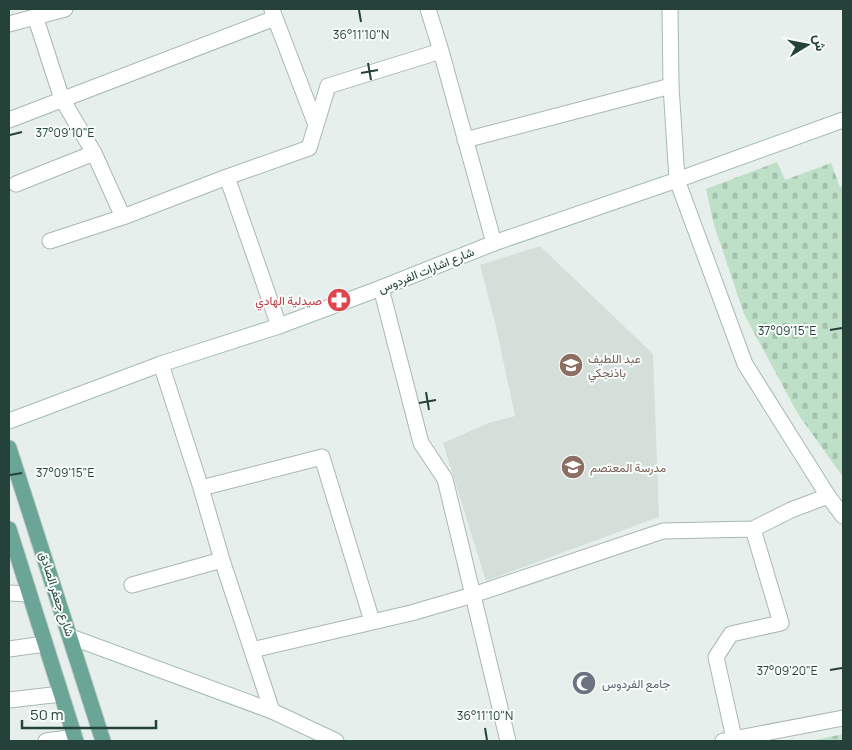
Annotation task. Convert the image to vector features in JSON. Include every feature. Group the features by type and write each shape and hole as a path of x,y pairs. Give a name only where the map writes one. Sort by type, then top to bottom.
{"main road":[{"name":"شارع جعفر الصادق","path":"9,448 104,741"},
{"path":"9,529 75,739"}],"street":[{"path":"428,9 494,243"},
{"path":"670,9 671,86 676,180 745,364 828,496 843,516"},
{"path":"9,24 58,10"},
{"path":"9,120 273,13 316,124"},
{"path":"35,16 62,99 94,153 123,217"},
{"path":"50,240 123,217 309,148 328,86 441,51"},
{"path":"465,140 671,86"},
{"name":"شارع اشارات الفردوس","path":"9,421 161,364 279,326 494,243 843,120"},
{"path":"16,184 94,153"},
{"path":"227,177 279,326"},
{"path":"381,288 421,443 445,479 508,741"},
{"path":"161,364 222,560 272,711"},
{"path":"201,488 322,457 372,621"},
{"path":"252,650 411,613 473,595 663,531 753,529 791,510 828,496"},
{"path":"753,529 781,623 731,634 716,658 729,740 843,718"},
{"path":"132,585 222,560"},
{"path":"9,593 28,594"},
{"path":"71,637 272,711 336,741"},
{"path":"9,649 45,644"},
{"path":"9,700 61,694"},
{"path":"46,741 75,739"}],"shaded area":[{"path":"540,246 653,354 659,517 486,581 443,443 489,423 515,416 495,322 480,265"}],"green space":[{"path":"777,162 785,180 831,163 840,187 843,186 843,477 798,414 744,314 714,225 706,189"},
{"path":"843,734 843,741 811,741"}],"place":[{"name":"صيدلية الهادي","path":"339,300"},
{"name":"عبد اللطيف باذنجكي","path":"571,365"},
{"name":"مدرسة المعتصم","path":"573,467"},
{"name":"جامع الفردوس","path":"584,683"}]}
